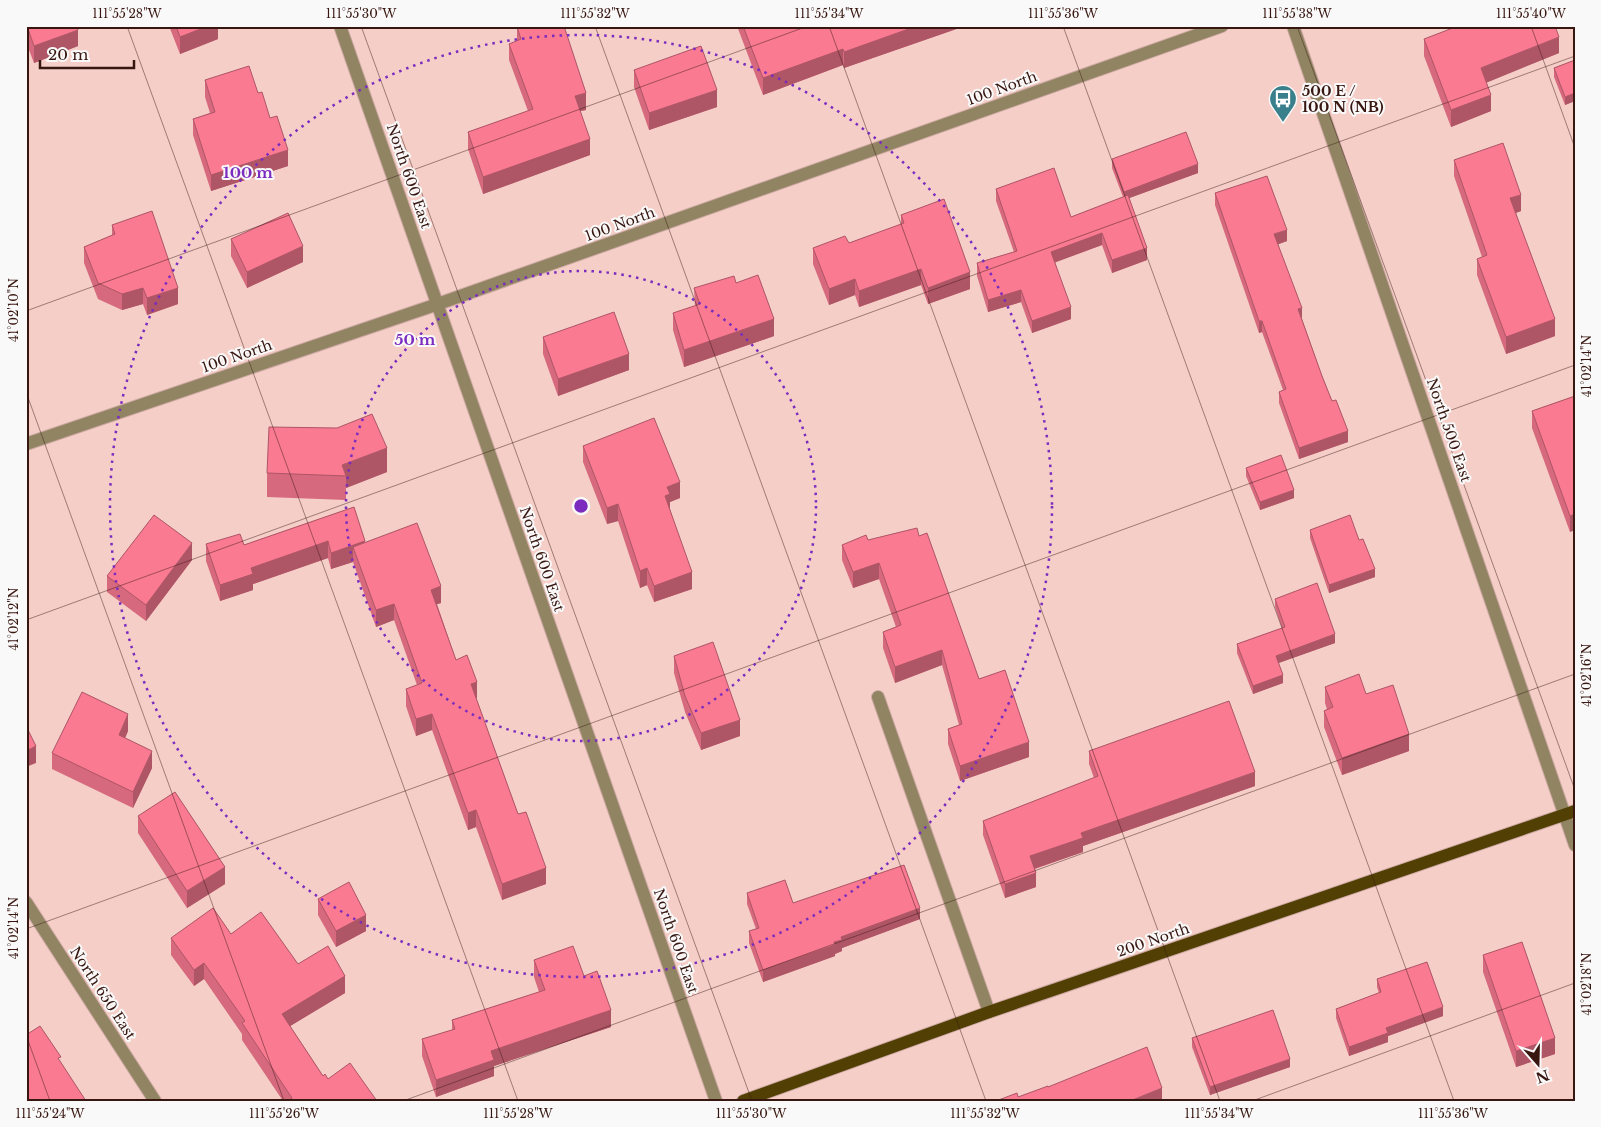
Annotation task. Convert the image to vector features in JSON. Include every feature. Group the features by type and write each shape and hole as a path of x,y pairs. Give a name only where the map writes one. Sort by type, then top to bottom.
{"main road":[{"name":"200 North","path":"743,1101 989,1012 1570,813"}],"street":[{"name":"North 600 East","path":"340,26 716,1101"},
{"name":"100 North","path":"26,444 438,304 1222,26"},
{"name":"North 500 East","path":"1293,26 1570,813 1575,845"},
{"path":"878,697 989,1012"},
{"name":"North 650 East","path":"26,902 155,1101"}],"building":[{"path":"27,26 77,26 78,30 34,46"},
{"path":"176,26 208,26 180,37"},
{"path":"564,26 586,93 575,96 590,139 483,177 468,132 533,109 509,44 521,39 517,27"},
{"path":"743,26 917,26 844,52 843,49 763,78"},
{"path":"1458,26 1555,26 1559,37 1481,68 1491,95 1451,110 1424,39"},
{"path":"701,46 717,90 649,113 634,70"},
{"path":"1575,60 1575,93 1565,97 1554,68"},
{"path":"249,66 258,93 262,92 270,118 277,116 288,150 211,175 193,119 215,112 205,80"},
{"path":"1186,132 1198,164 1124,192 1112,159"},
{"path":"1503,143 1521,195 1510,198 1555,319 1506,337 1477,259 1487,255 1454,160"},
{"path":"1054,168 1071,217 1128,195 1147,248 1112,260 1102,233 1051,252 1071,307 1032,321 1021,290 988,300 977,263 1017,251 996,189"},
{"path":"1267,176 1287,230 1274,234 1302,308 1298,309 1322,376 1332,401 1336,400 1348,431 1299,448 1279,392 1286,389 1262,321 1259,321 1215,193"},
{"path":"944,199 970,272 928,288 921,269 859,291 855,279 829,289 813,248 845,236 849,243 904,223 901,215"},
{"path":"152,211 178,288 147,298 143,288 122,294 98,283 84,247 115,234 112,225"},
{"path":"288,213 303,246 247,272 231,239"},
{"path":"758,275 774,319 684,350 673,313 700,304 694,288 734,276 736,283"},
{"path":"614,312 629,354 558,379 543,337"},
{"path":"1575,396 1575,514 1570,516 1532,411"},
{"path":"372,414 387,448 342,465 346,476 267,473 269,427 337,428"},
{"path":"654,418 680,482 667,487 670,494 665,496 692,572 654,586 647,568 640,571 618,504 607,508 583,446"},
{"path":"1281,455 1294,490 1260,502 1246,468"},
{"path":"354,507 365,541 331,553 328,541 251,568 253,574 220,585 206,544 240,534 244,545"},
{"path":"154,515 192,543 146,605 107,576"},
{"path":"1350,515 1359,540 1363,539 1375,569 1329,585 1310,530"},
{"path":"417,523 441,586 431,590 456,660 467,655 477,682 471,684 518,814 526,812 546,868 502,884 476,810 468,813 432,714 416,719 406,689 422,683 394,604 376,610 353,547"},
{"path":"917,528 919,536 927,533 979,679 1005,670 1029,742 960,766 948,729 962,724 942,650 895,667 883,632 901,625 879,563 853,572 842,545 866,535 868,540"},
{"path":"1317,583 1335,634 1276,656 1283,675 1253,686 1237,644 1285,627 1275,599"},
{"path":"713,642 740,720 701,733 685,696 674,656"},
{"path":"1359,674 1366,694 1393,685 1409,734 1342,758 1324,711 1333,707 1325,687"},
{"path":"82,692 128,714 119,735 152,751 133,792 52,753"},
{"path":"1229,701 1255,772 1081,833 1083,838 1030,856 1036,873 1005,884 983,821 1098,776 1089,751"},
{"path":"26,726 36,746 26,751"},
{"path":"175,792 225,867 187,891 138,816"},
{"path":"904,865 920,908 841,937 842,940 834,942 835,945 763,970 749,931 759,928 747,893 785,880 793,903"},
{"path":"349,882 366,915 336,931 318,899"},
{"path":"213,908 231,934 261,912 298,964 328,946 345,976 282,1014 323,1076 325,1074 328,1079 350,1063 377,1101 288,1101 292,1098 242,1023 245,1021 204,963 194,970 171,938"},
{"path":"1522,942 1555,1038 1516,1051 1483,955"},
{"path":"573,946 584,976 597,971 611,1010 491,1051 494,1060 436,1080 422,1039 455,1029 452,1020 545,990 534,960"},
{"path":"1427,962 1443,1007 1386,1028 1388,1033 1349,1047 1336,1009 1381,992 1377,979"},
{"path":"1273,1010 1290,1059 1210,1087 1192,1038"},
{"path":"40,1026 61,1057 58,1058 86,1101 26,1101 26,1097 29,1095 26,1090 26,1035"},
{"path":"1147,1047 1162,1088 1130,1101 996,1101 1017,1093 1018,1097 1048,1087"}],"place":[{"name":"500 E / 100 N (NB)","path":"1283,123"}]}
